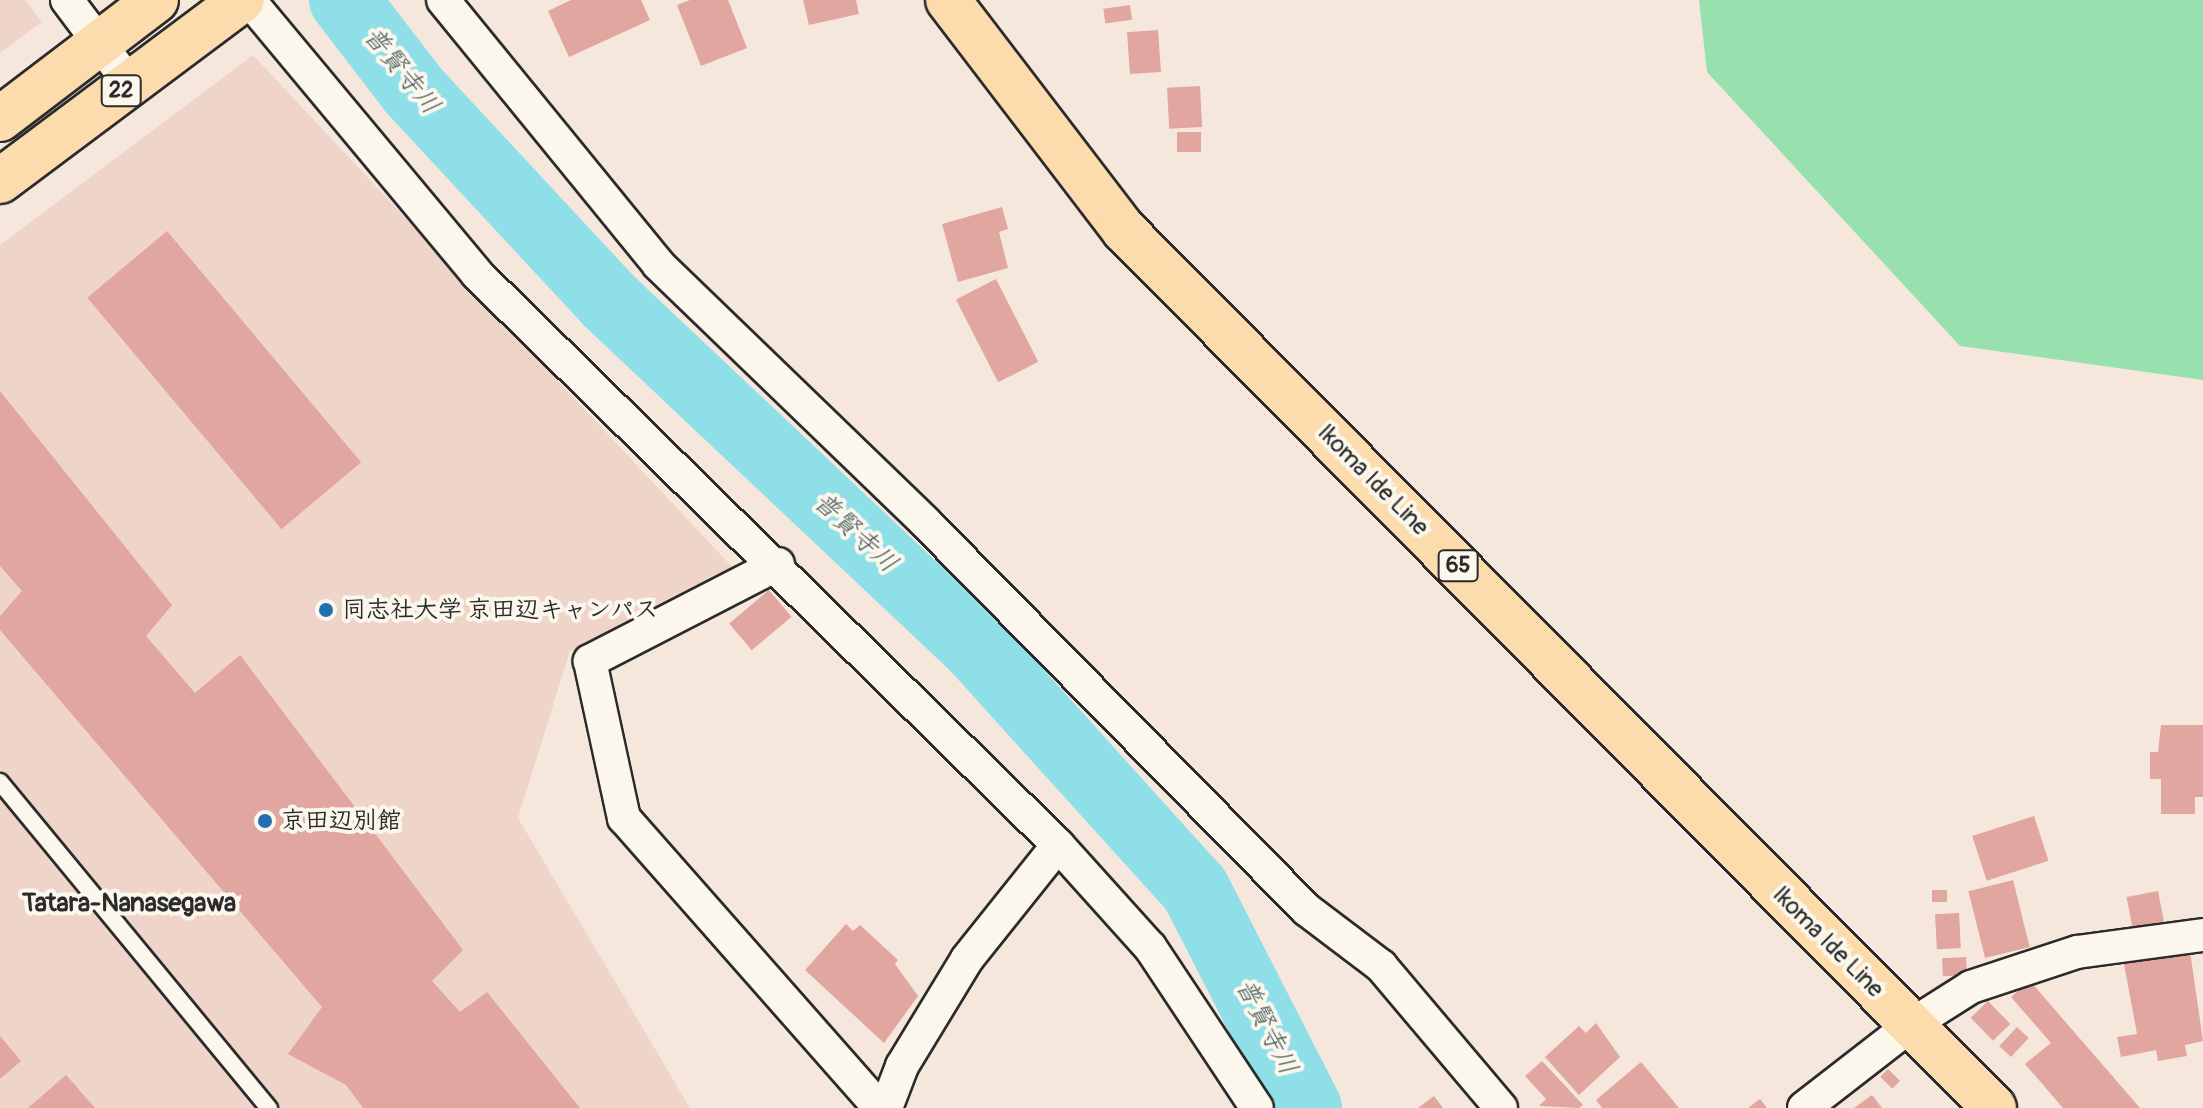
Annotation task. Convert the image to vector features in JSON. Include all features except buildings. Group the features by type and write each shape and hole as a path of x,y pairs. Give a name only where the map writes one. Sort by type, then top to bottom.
{"main road":[{"name":"22","path":"0,119 156,0"},
{"name":"22","path":"0,181 242,0"},
{"name":"Ikoma Ide Line","path":"948,0 1124,230 1994,1108"}],"street":[{"path":"67,0 130,84"},
{"path":"249,0 477,274 778,564 1058,845 1150,947 1257,1108"},
{"path":"443,0 658,264 925,522 1307,910 1381,966 1501,1108"},
{"path":"778,564 590,661 624,818 880,1108"},
{"path":"886,1108 902,1066 967,959 1058,845"},
{"path":"1804,1108 1911,1025 1971,987 2077,952 2203,935"}],"lane":[{"path":"0,782 269,1108"}],"shaded area":[{"path":"0,0 25,0 42,22 0,53"},
{"name":"同志社大学 京田辺キャンパス","path":"253,55 734,569 570,651 518,818 690,1108 0,1108 0,245"}],"green space":[{"path":"1699,0 2203,0 2203,380 1960,346 1707,72"}],"waterway":[{"name":"普賢寺川","path":"344,0 414,91 608,300 976,647 1195,889 1307,1108"}],"place":[{"name":"同志社大学 京田辺キャンパス","path":"326,610"},
{"name":"京田辺別館","path":"265,821"}],"district":[{"name":"Tatara-Nanasegawa","path":"129,904"}]}
